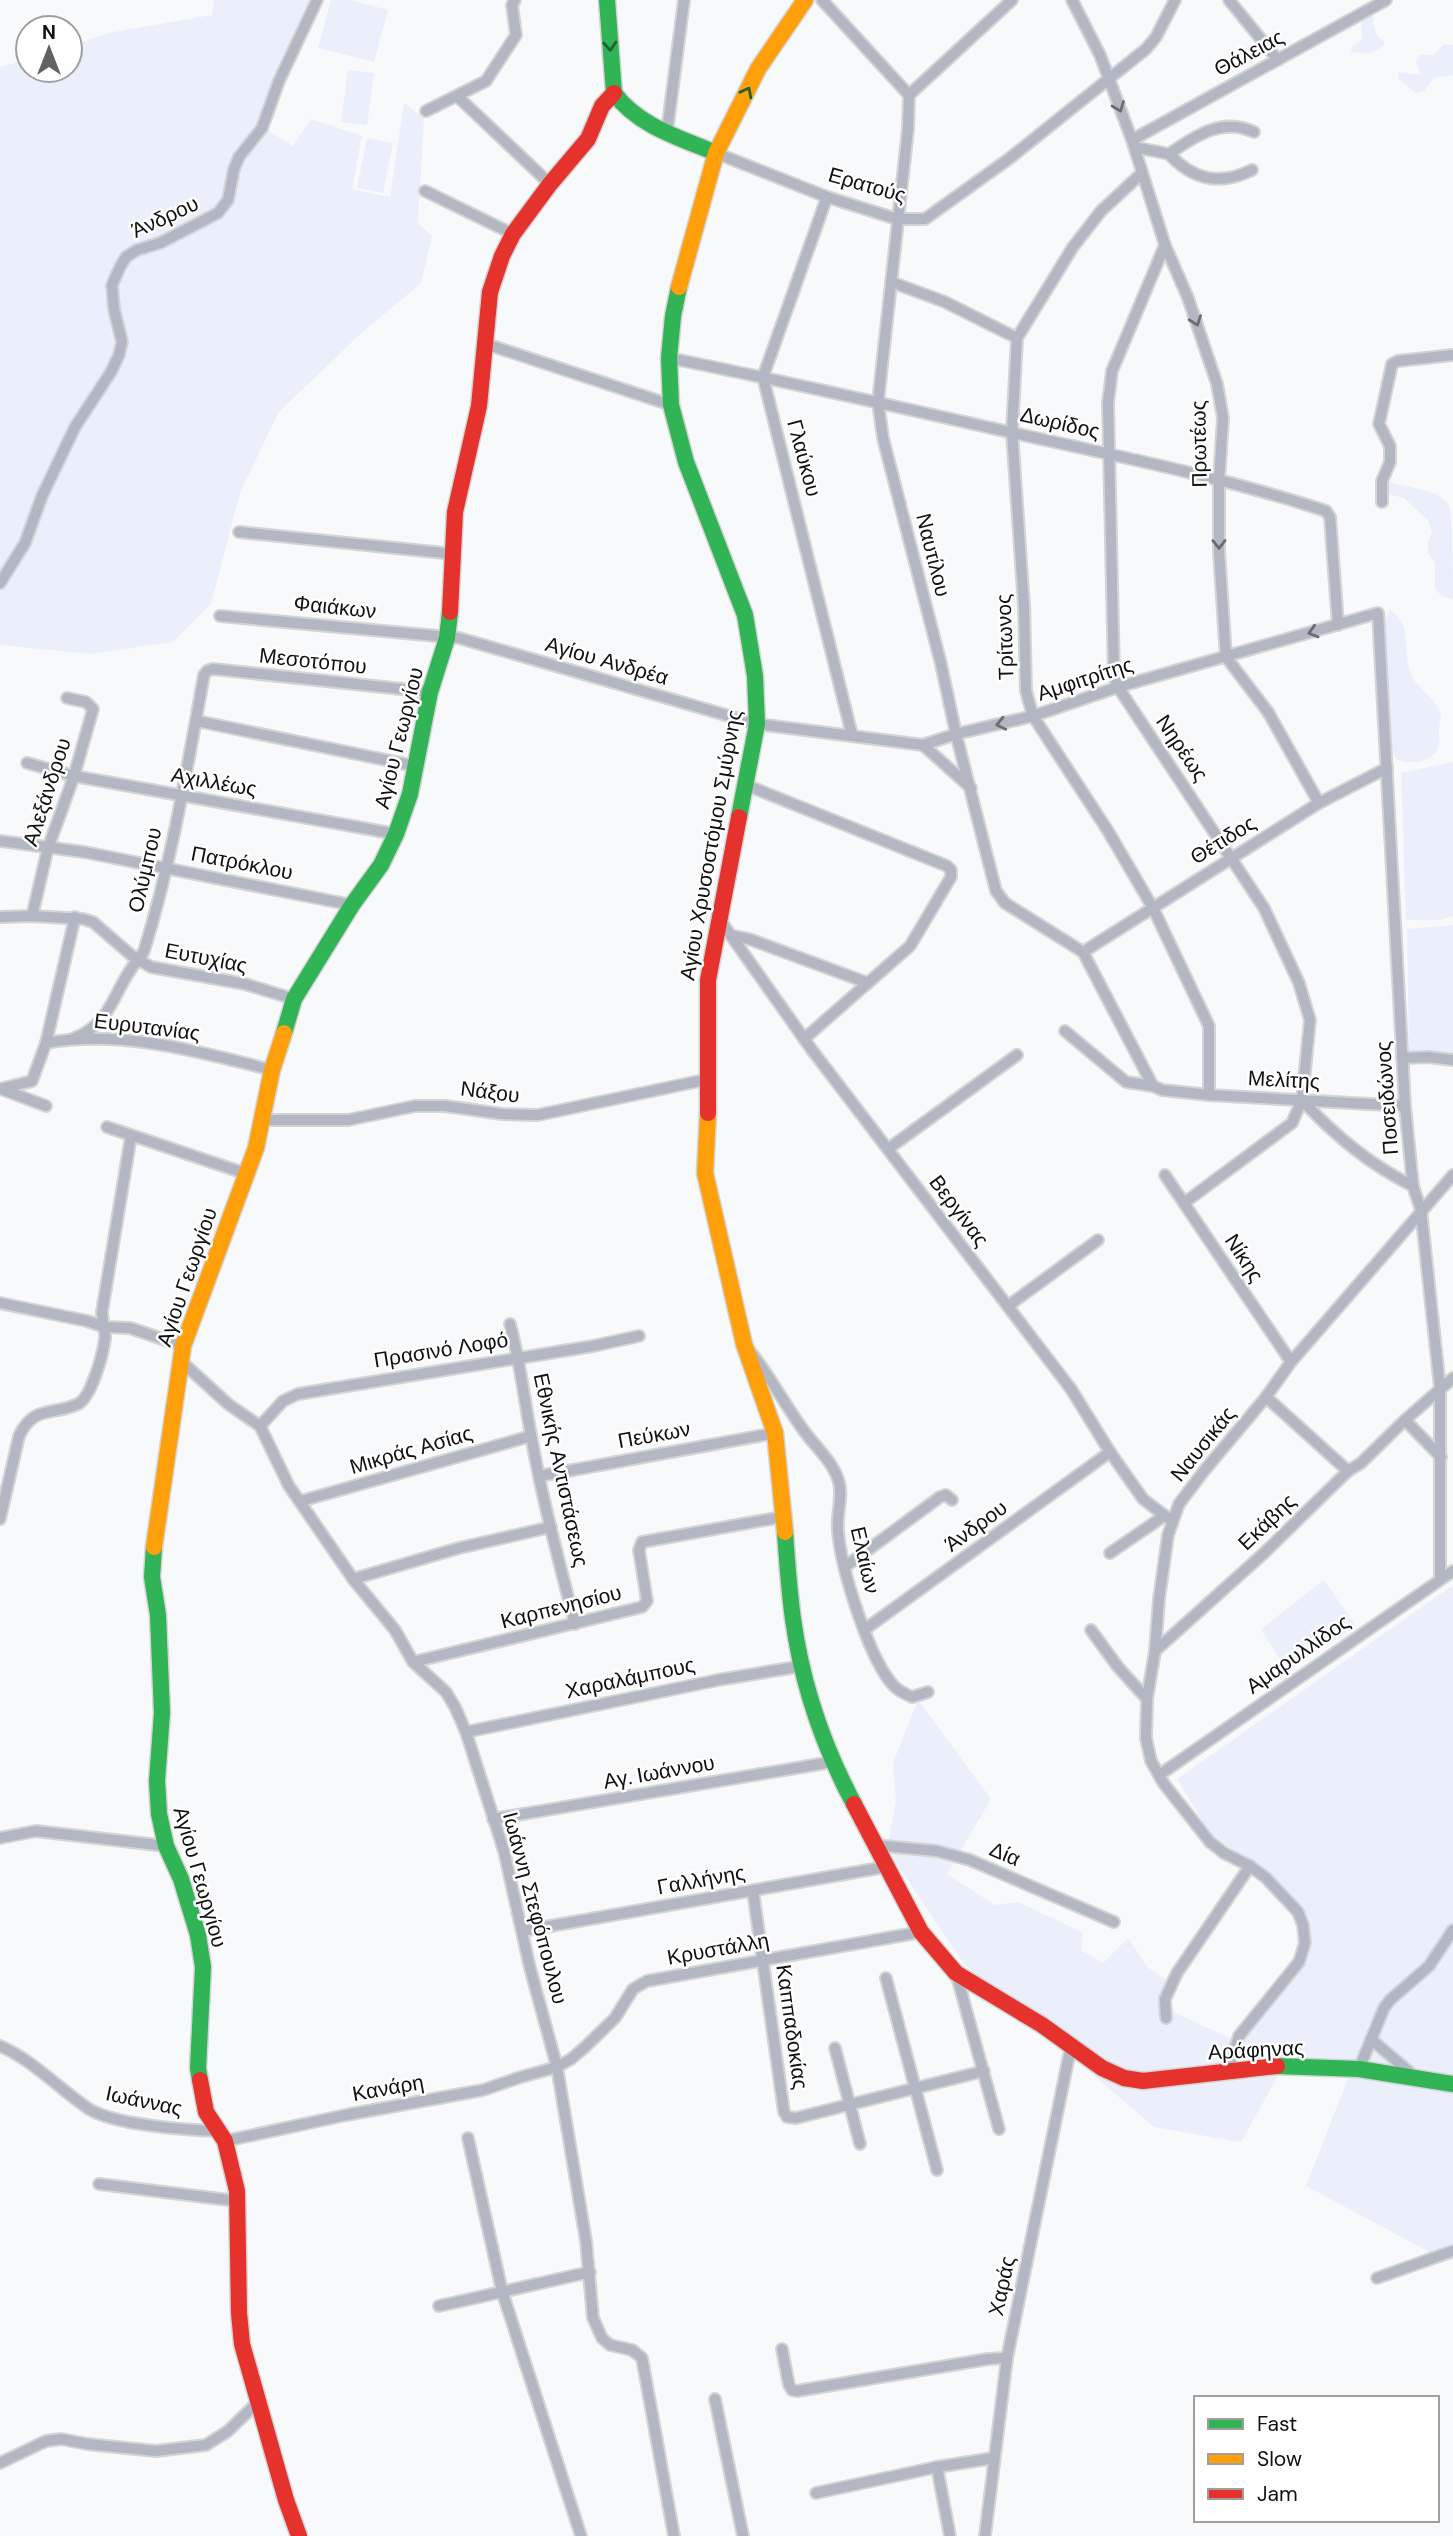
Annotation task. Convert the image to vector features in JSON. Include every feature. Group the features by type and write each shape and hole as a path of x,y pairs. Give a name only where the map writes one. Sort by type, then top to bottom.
{"main road":[{"path":"607,0 614,93"},
{"name":"Αγίου Χρυσοστόμου Σμύρνης","path":"805,0 758,69 716,153 682,276 673,316 669,358 671,405 686,462 745,615 755,676 757,724 708,980 709,1079 705,1173 744,1344 775,1433 793,1620 820,1733 832,1762 921,1932 956,1973 1042,2025 1071,2046"},
{"name":"Ερατούς","path":"614,93 629,111 667,132 716,153"},
{"name":"Αγίου Γεωργίου","path":"299,2536 286,2500 242,2344 237,2201 232,2164 221,2136 206,2112 198,2068 203,1967 198,1936 181,1879 166,1846 157,1798 162,1713 158,1615 152,1577 152,1553 182,1353 247,1174 264,1120 272,1070 294,999 352,905 381,865 407,805 430,692 447,638 455,512 478,406 490,292 513,234 588,139 602,106 614,93"},
{"name":"Αράφηνας","path":"1071,2046 1112,2074 1136,2081 1279,2066 1359,2069 1453,2084"}],"street":[{"name":"Άνδρου","path":"0,583 25,543 75,427 111,372 118,355 122,342 114,309 112,285 120,267 126,257 138,250 160,243 218,213 225,206 239,157 262,128 279,81 317,0"},
{"path":"426,111 487,80 516,36 512,5 515,0"},
{"path":"667,132 684,0"},
{"path":"822,0 909,95 1012,0"},
{"name":"Πρωτέως","path":"1072,0 1100,55 1133,144 1165,246 1188,298 1217,384 1223,418 1219,480 1219,552 1226,657"},
{"name":"Ερατούς","path":"716,153 827,197 897,219 929,218 1146,49 1156,37 1175,0"},
{"path":"1229,0 1278,60"},
{"name":"Θάλειας","path":"1133,144 1176,114 1382,1"},
{"name":"Ναυτίλου","path":"909,95 908,129 878,402 883,438 942,664 956,734 999,898 1083,953 1157,1088"},
{"path":"457,96 550,184"},
{"path":"1169,154 1199,134 1212,129 1242,126 1254,132"},
{"path":"1133,144 1169,154 1189,173 1211,179 1239,176 1252,170"},
{"name":"Τρίτωνος","path":"1142,173 1101,211 1073,247 1017,338 1013,432 1024,606 1026,691 1033,716 1108,831 1153,908 1210,1028 1209,1095"},
{"path":"425,191 513,234"},
{"path":"763,377 827,197"},
{"name":"Νηρέως","path":"1165,246 1112,371 1108,403 1114,676 1118,687 1264,908 1299,983 1309,1013 1308,1063 1302,1100 1291,1125 1184,1203"},
{"path":"891,282 945,302 1017,338"},
{"path":"483,343 671,405"},
{"path":"1382,502 1382,481 1390,462 1390,446 1379,424 1392,364 1398,360 1453,355"},
{"name":"Δωρίδος","path":"669,358 1111,454 1219,480 1328,512 1338,625"},
{"name":"Γλαύκου","path":"763,377 852,735"},
{"path":"239,532 454,554"},
{"name":"Αμφιτρίτης","path":"757,724 923,745 956,734 1033,716 1118,687 1378,613"},
{"name":"Ποσειδώνος","path":"1378,613 1405,1106 1413,1185 1421,1210 1440,1388 1440,1579"},
{"name":"Φαιάκων","path":"220,616 447,638"},
{"name":"Αγίου Ανδρέα","path":"447,638 459,638 757,724"},
{"path":"1226,657 1268,712 1319,803"},
{"name":"Μεσοτόπου","path":"202,685 205,673 213,669 430,692"},
{"name":"Ολύμπου","path":"75,1038 94,1028 105,1016 129,972 139,961 153,923 197,721 202,685"},
{"name":"Αλεξάνδρου","path":"32,916 48,848 74,776 93,709 86,702 67,698"},
{"path":"197,721 415,766"},
{"path":"923,745 971,788"},
{"name":"Αχιλλέως","path":"27,763 74,776 396,835"},
{"name":"Θέτιδος","path":"1083,953 1319,803 1387,768"},
{"path":"746,785 950,867 951,877 909,946 804,1039"},
{"name":"Πατρόκλου","path":"0,841 166,868 352,905"},
{"name":"Ευτυχίας","path":"0,917 75,917 93,922 139,961 151,967 245,984 294,999"},
{"path":"1,1089 32,1081 46,1043 75,917"},
{"name":"Βεργίνας","path":"720,920 734,936 804,1039 1071,1389 1143,1499 1168,1519"},
{"path":"734,936 749,939 868,983"},
{"name":"Μελίτης","path":"1065,1031 1126,1082 1209,1095 1405,1106"},
{"name":"Ευρυτανίας","path":"46,1043 75,1038 142,1043 212,1055 272,1070"},
{"path":"888,1149 1017,1055"},
{"path":"1402,1058 1453,1060"},
{"name":"Νάξου","path":"264,1120 348,1120 415,1106 445,1106 502,1114 538,1115 709,1079"},
{"path":"1,1089 46,1105"},
{"path":"1302,1100 1368,1161 1413,1185"},
{"path":"107,1126 247,1174"},
{"path":"0,1518 24,1425 41,1412 78,1404 89,1393 105,1341 102,1312 131,1136"},
{"name":"Νίκης","path":"1165,1175 1292,1362"},
{"name":"Ναυσικάς","path":"1174,1797 1151,1760 1146,1738 1147,1699 1155,1651 1168,1519 1196,1480 1292,1362 1453,1175"},
{"path":"1008,1306 1098,1240"},
{"path":"0,1303 105,1327 130,1328 182,1353"},
{"name":"Εθνικής Αντιστάσεως","path":"510,1324 519,1357 531,1436 575,1624"},
{"name":"Πρασινό Λοφό","path":"260,1426 283,1401 298,1394 593,1346 639,1336"},
{"name":"Ελαίων","path":"744,1344 765,1369 803,1430 836,1474 841,1488 838,1535 846,1566 864,1630 891,1683 912,1697 928,1692"},
{"name":"Ιωάννη Στεφόπουλου","path":"182,1353 228,1404 260,1426 289,1486 353,1579 395,1630 413,1661 446,1692 466,1732 504,1851 530,1968 557,2067 590,2272 593,2318 597,2329 610,2345 632,2350 642,2358 674,2536"},
{"name":"Εκάβης","path":"1155,1651 1263,1554 1348,1471 1453,1378"},
{"path":"1266,1397 1348,1471"},
{"path":"1405,1420 1441,1457"},
{"name":"Πεύκων","path":"540,1476 775,1433"},
{"name":"Μικράς Ασίας","path":"301,1502 531,1436"},
{"name":"Άνδρου","path":"864,1630 1110,1452"},
{"path":"846,1566 940,1497 946,1495 952,1500"},
{"name":"Καρπενησίου","path":"413,1661 642,1607 647,1598 639,1547 642,1542 782,1517"},
{"path":"1110,1553 1168,1519"},
{"path":"353,1579 459,1548 551,1527"},
{"name":"Αμαρυλλίδος","path":"1166,1771 1453,1571"},
{"path":"1091,1630 1118,1667 1147,1699"},
{"name":"Χαραλάμπους","path":"466,1732 718,1680 802,1666"},
{"path":"1151,1760 1166,1771 1174,1797 1216,1848 1266,1878 1298,1912 1303,1925 1305,1943 1299,1962 1286,1982 1239,2036 1228,2070"},
{"name":"Αγ. Ιωάννου","path":"493,1819 832,1762"},
{"path":"0,1838 36,1831 166,1846"},
{"name":"Δία","path":"874,1845 937,1851 970,1860 1114,1922"},
{"path":"1166,2018 1165,1999 1177,1973 1250,1866"},
{"name":"Γαλλήνης","path":"522,1931 886,1867"},
{"name":"Καππαδοκίας","path":"753,1891 784,2112 790,2118 796,2118 850,2105"},
{"path":"1359,2069 1384,2008 1429,1966 1453,1930"},
{"name":"Κρυστάλλη","path":"557,2067 584,2048 615,2018 633,1989 647,1981 921,1932"},
{"path":"956,1973 999,2129"},
{"path":"886,1978 937,2169"},
{"path":"1371,2039 1415,2077"},
{"name":"Ιωάννας","path":"0,2046 24,2059 89,2108 109,2119 221,2136"},
{"name":"Χαράς","path":"985,2536 1007,2358 1071,2046"},
{"path":"835,2048 860,2144"},
{"name":"Κανάρη","path":"221,2136 483,2090 557,2067"},
{"path":"850,2105 984,2071"},
{"path":"468,2138 502,2291 581,2536"},
{"path":"99,2184 237,2201"},
{"path":"1377,2278 1453,2251"},
{"path":"439,2306 590,2272"},
{"path":"782,2349 789,2385 792,2390 797,2391 1007,2358"},
{"path":"715,2399 743,2536"},
{"path":"0,2463 46,2441 61,2439 156,2451 206,2445 228,2431 259,2401"},
{"path":"816,2493 937,2467 994,2458"},
{"path":"937,2467 950,2536"}],"shaded area":[{"path":"214,0 320,0 263,128 293,146 311,119 362,136 352,189 390,197 404,103 424,118 418,223 432,236 421,283 357,337 278,413 240,493 211,604 173,642 91,654 0,645 0,67 14,64 14,84 84,84 84,41 108,33 212,15"},
{"path":"331,0 350,0 388,10 374,62 318,48"},
{"path":"1373,11 1376,32 1384,41 1384,46 1368,54 1351,52 1352,46 1362,40 1363,16"},
{"path":"1444,44 1453,45 1453,75 1434,78 1424,91 1415,93 1398,78 1399,72 1421,75 1416,63 1420,55 1434,55"},
{"path":"348,70 374,73 367,125 341,122"},
{"path":"367,138 393,143 383,193 357,188"},
{"path":"1389,482 1432,493 1442,498 1449,506 1453,600 1442,596 1435,589 1435,563 1428,553 1432,532 1428,520 1404,498 1387,494"},
{"path":"1390,610 1398,617 1405,632 1411,674 1441,714 1438,749 1424,760 1406,762 1395,758 1390,741 1383,626"},
{"path":"1453,762 1453,915 1441,920 1406,920 1401,773"},
{"path":"1453,925 1453,1055 1409,1052 1407,929"},
{"path":"1324,1580 1356,1626 1287,1671 1261,1629"},
{"path":"1453,1585 1453,2244 1439,2257 1306,2186 1354,2063 1284,2065 1241,2142 1154,2127 964,1964 887,1849 896,1801 893,1763 918,1700 991,1799 947,1874 995,1905 1019,1902 1083,1933 1081,1950 1103,1963 1128,1938 1147,1967 1168,1981 1161,2006 1238,2042 1309,1953 1304,1918 1288,1893 1266,1873 1211,1834 1177,1779"}],"traffic: fast":[{"path":"607,0 614,93 647,123 716,153"},
{"path":"679,287 669,358 671,405 686,462 745,615 755,676 757,724 739,817"},
{"path":"284,1033 294,999 352,905 381,865 396,834 410,794 430,692 447,638 450,612"},
{"path":"785,1532 797,1643 808,1691 823,1737 854,1804"},
{"path":"154,1547 152,1577 158,1615 162,1713 157,1781 159,1814 166,1846 181,1879 198,1935 203,1967 198,2068 200,2080"},
{"path":"1277,2066 1359,2069 1453,2084"}],"traffic: slow":[{"path":"679,287 716,153 758,69 805,0"},
{"path":"154,1547 183,1346 256,1148 272,1070 284,1033"},
{"path":"708,1113 705,1173 744,1344 775,1433 785,1532"}],"traffic: jam":[{"path":"450,612 455,512 479,406 490,292 502,256 513,234 588,139 602,106 614,93"},
{"path":"708,1113 708,980 739,817"},
{"path":"854,1804 921,1932 956,1973 1042,2025 1102,2068 1124,2078 1143,2081 1277,2066"},
{"path":"200,2080 206,2112 225,2141 237,2191 242,2344 286,2500 299,2536"}]}
